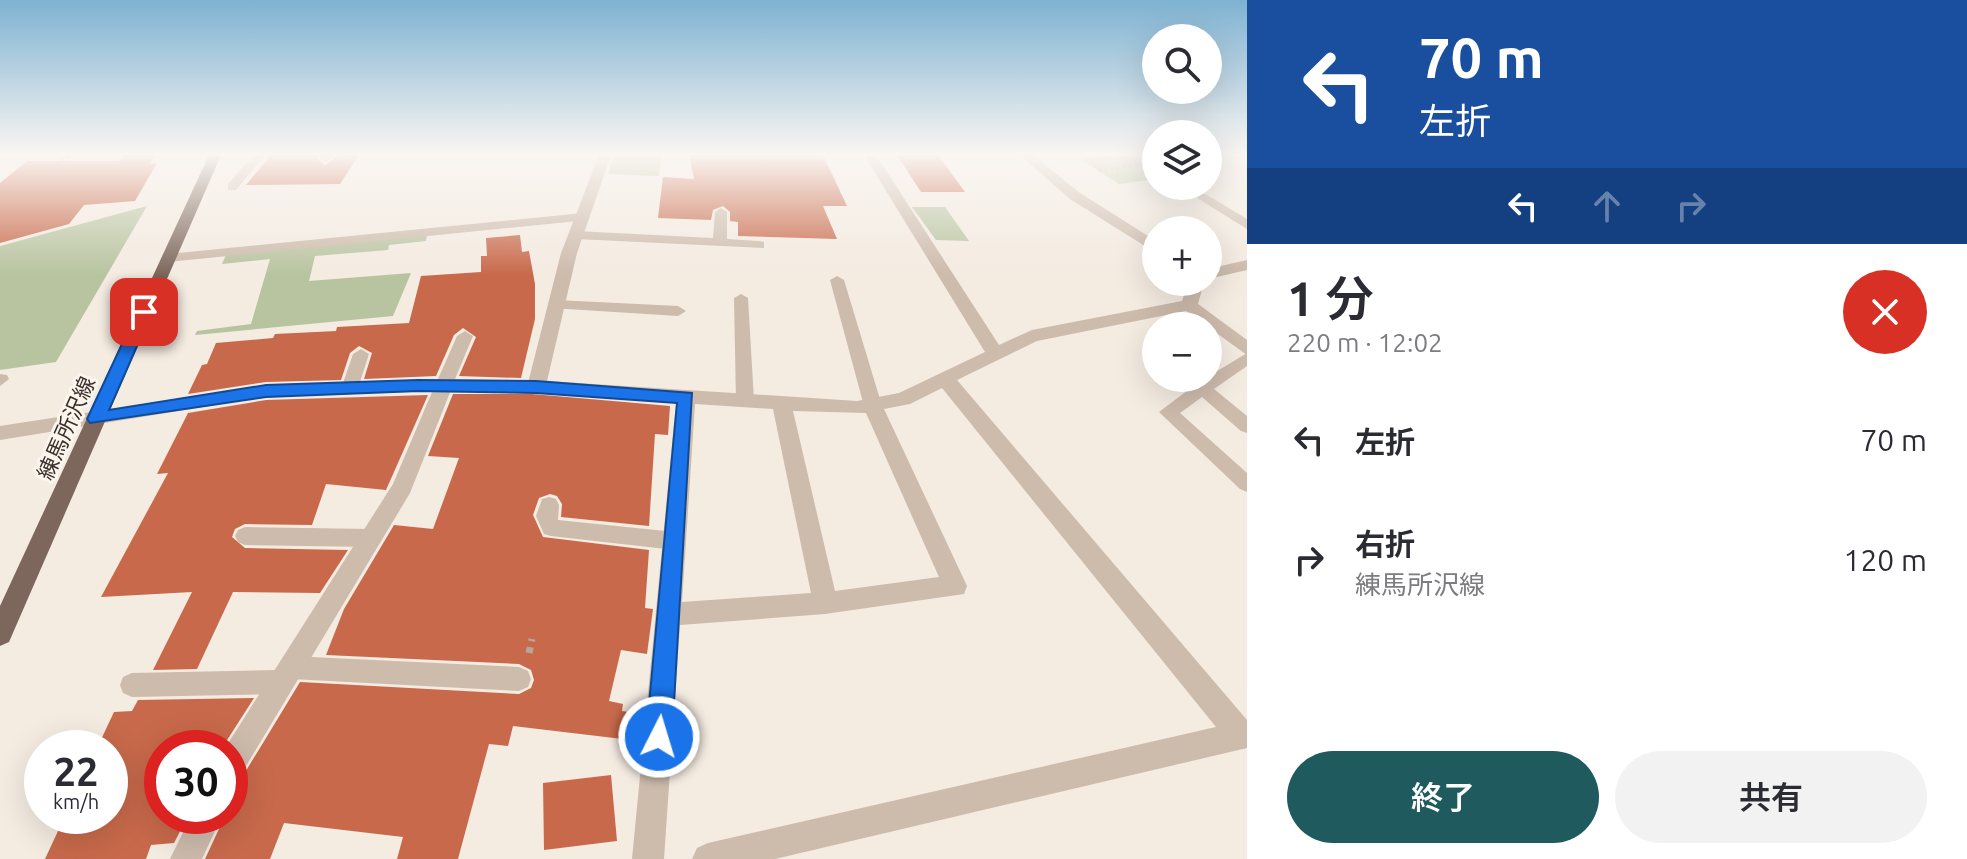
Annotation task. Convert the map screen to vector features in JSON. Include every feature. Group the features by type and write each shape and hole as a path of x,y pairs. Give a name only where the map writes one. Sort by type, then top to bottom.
{"main road":[{"name":"練馬所沢線","path":"0,634 197,195"}],"street":[{"path":"591,195 556,305 536,387 782,404 873,406 903,399 1032,336 1189,305 1247,349"},
{"path":"892,195 944,270 996,355"},
{"path":"1074,195 1142,239"},
{"path":"1222,272 1242,270"},
{"path":"1189,305 1192,296"},
{"path":"708,859 1244,734 945,379"},
{"path":"248,736 402,487 444,385"},
{"path":"648,859 686,398"},
{"path":"782,404 825,603"},
{"path":"670,614 825,603 955,586 873,406"},
{"path":"186,859 198,834"}],"lane":[{"path":"1207,200 1247,225"},
{"path":"720,243 721,212"},
{"path":"168,258 583,217"},
{"path":"576,235 759,245"},
{"path":"837,280 873,406"},
{"path":"741,298 745,401"},
{"path":"556,305 678,311"},
{"path":"444,385 465,336"},
{"path":"350,388 361,354"},
{"path":"1222,375 1247,358"},
{"path":"0,433 266,391 444,385 536,387"},
{"path":"1196,392 1168,412 1247,484"},
{"path":"1207,392 1247,426"},
{"path":"549,505 546,516 551,528 675,541"},
{"path":"245,536 371,538"},
{"path":"132,685 285,674 519,679"}],"green space":[{"path":"147,206 56,362 0,370 0,246"},
{"path":"912,207 945,207 969,241 936,240"},
{"path":"427,235 426,241 389,245 388,250 315,256 309,281 411,273 393,316 195,335 197,331 251,324 270,259 222,264 226,255"}],"building":[{"path":"0,195 138,195 135,201 84,205 69,224 0,243"},
{"path":"661,195 842,195 847,206 823,206 837,239 738,236 738,222 730,221 730,212 723,206 713,210 711,220 658,218"},
{"path":"520,235 522,252 529,251 535,284 535,319 521,378 459,376 476,337 463,328 454,335 436,376 364,379 372,353 359,346 350,353 341,380 266,382 188,394 216,343 273,338 275,334 336,331 337,327 409,323 421,276 481,272 481,256 487,256 486,238"},
{"path":"453,394 532,394 670,406 668,435 655,434 649,526 561,517 562,504 557,496 550,494 539,498 533,515 543,537 649,550 645,608 653,609 647,654 621,650 609,701 623,704 622,711 635,713 631,740 513,726 508,746 489,744 458,859 397,859 403,837 284,823 270,859 205,859 217,834 248,834 248,767 300,682 519,694 531,688 534,680 531,670 519,664 326,655 344,609 394,525 433,529 459,458 428,456"},
{"path":"428,395 386,490 326,484 312,525 245,524 235,529 232,537 245,548 348,550 320,593 233,592 197,669 153,670 192,592 101,597 168,473 157,474 188,413 266,400"},
{"path":"254,698 234,730 144,730 144,834 179,834 174,843 151,845 146,859 45,859 57,834 128,834 128,730 106,730 114,712 132,711 138,700"},
{"path":"611,775 617,841 544,850 543,783"}],"route":[{"path":"144,312 96,419 266,391 444,385 536,387 686,398 659,737"}]}
